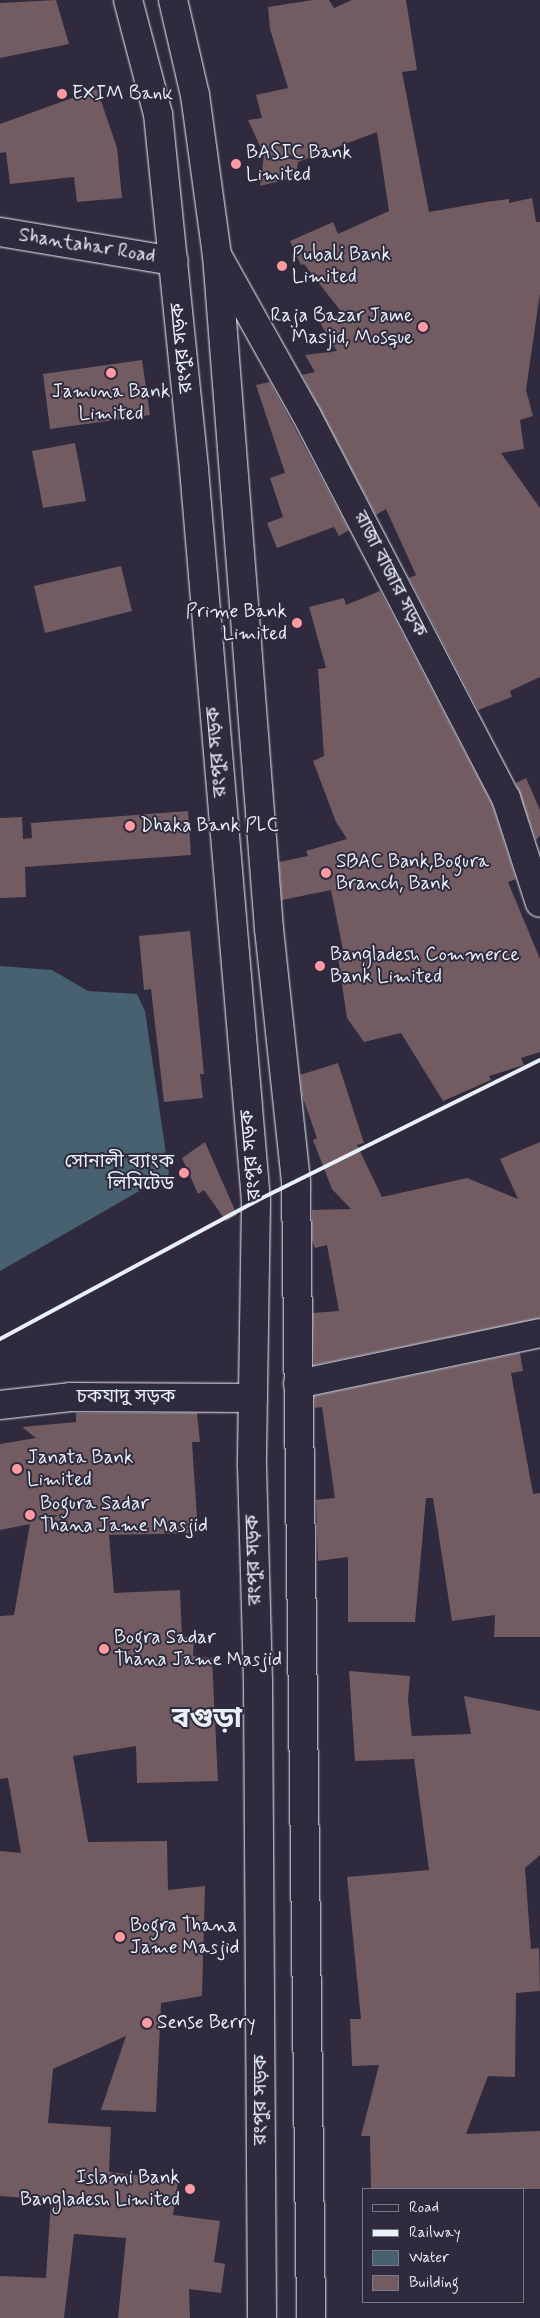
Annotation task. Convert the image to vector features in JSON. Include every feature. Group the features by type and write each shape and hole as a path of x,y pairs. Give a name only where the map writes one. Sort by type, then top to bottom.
{"main road":[{"name":"রংপুর সড়ক","path":"128,0 158,114 174,261 256,1200 252,1398 262,2318"},
{"name":"রংপুর সড়ক","path":"173,0 195,95 217,256 269,929 296,1183 312,2318"},
{"name":"Shantahar Road","path":"0,232 174,261 217,256"},
{"name":"রাজা বাজার সড়ক","path":"217,256 307,416 506,798 540,903"},
{"path":"298,1384 540,1333"},
{"name":"চকযাদু সড়ক","path":"0,1406 70,1397 252,1398"}],"water":[{"path":"0,966 52,970 88,991 137,994 145,1011 169,1174 0,1271"}],"building":[{"path":"56,0 69,44 0,58 0,3"},
{"path":"313,0 329,0 334,8 352,0 406,0 417,70 402,72 429,212 486,202 509,199 509,203 532,198 536,222 540,222 540,293 526,390 533,416 520,420 524,449 501,453 540,508 540,677 510,691 512,697 478,710 409,578 416,575 386,509 376,515 302,375 315,372 305,355 337,351 319,321 343,314 304,264 301,265 290,241 333,222 338,234 389,211 377,132 298,162 296,177 260,186 264,155 248,120 262,118 256,95 288,88 270,29 268,7"},
{"path":"97,89 117,148 122,198 77,202 74,177 10,184 6,152 0,153 0,124"},
{"path":"142,360 150,415 50,429 43,374"},
{"path":"270,382 349,530 339,536 334,527 277,548 267,523 283,517 270,478 285,473 256,385"},
{"path":"75,443 86,501 43,508 32,451"},
{"path":"121,566 132,611 45,633 34,586"},
{"path":"380,591 492,804 516,879 508,882 540,959 540,1052 521,1058 524,1065 489,1076 491,1080 443,1101 401,1033 364,1042 347,1018 337,951 343,950 331,890 282,900 279,862 308,856 306,851 347,839 336,822 313,761 324,756 318,669 326,668 309,607 344,598 346,605"},
{"path":"526,778 540,810 540,836 536,840 516,783"},
{"path":"188,811 191,855 25,867 26,897 0,898 0,818 22,817 23,839 32,838 31,823"},
{"path":"190,931 204,1074 200,1074 203,1098 164,1102 151,989 144,990 139,936"},
{"path":"338,1063 364,1143 357,1145 382,1197 467,1178 518,1199 500,1159 540,1142 540,1318 314,1365 313,1313 339,1311 327,1245 315,1248 312,1240 312,1210 351,1209 332,1189 313,1140 317,1138 302,1095 300,1075"},
{"path":"205,1142 237,1215 226,1221 204,1190 198,1194 182,1158"},
{"path":"520,1353 523,1371 511,1373 533,1494 540,1493 540,1637 494,1637 495,1615 452,1621 433,1498 426,1498 415,1622 348,1622 348,1557 318,1561 316,1500 335,1498 322,1407 315,1408 314,1396"},
{"path":"76,1413 197,1413 200,1442 192,1442 198,1533 109,1535 114,1593 180,1590 182,1637 194,1637 193,1656 212,1658 218,1781 137,1783 136,1746 73,1756 88,1842 167,1841 168,1890 205,1886 202,1996 161,2003 156,2112 101,2110 126,2036 53,2069 48,2123 111,2127 109,2172 178,2180 173,2215 220,2221 214,2262 225,2264 221,2293 189,2289 190,2318 118,2318 126,2238 74,2234 64,2318 0,2318 0,2276 46,2278 51,2200 0,2196 0,1851 21,1853 8,1778 0,1779 0,1616 14,1615 30,1524 0,1530 0,1444 36,1438 22,1427 76,1422"},
{"path":"349,1671 410,1676 408,1700 414,1759 355,1761"},
{"path":"464,1696 540,1711 540,1855 525,1868 531,1949 539,1948 540,1991 516,1993 515,2077 488,2076 466,2134 540,2131 540,2189 371,2188 370,2136 361,2136 379,2065 352,2066 350,2019 361,2019 347,1877 429,1870 411,1736 471,1734"}],"railway":[{"path":"0,1339 256,1201 540,1060"}],"place":[{"name":"EXIM Bank","path":"62,94"},
{"name":"BASIC Bank Limited","path":"236,164"},
{"name":"Pubali Bank Limited","path":"282,266"},
{"name":"Raja Bazar Jame Masjid, Mosque","path":"423,327"},
{"name":"Jamuna Bank Limited","path":"111,373"},
{"name":"Prime Bank Limited","path":"297,623"},
{"name":"Dhaka Bank PLC","path":"130,826"},
{"name":"SBAC Bank,Bogura Branch, Bank","path":"326,873"},
{"name":"Bangladesh Commerce Bank Limited","path":"320,966"},
{"name":"সোনালী ব্যাংক লিমিটেড","path":"184,1173"},
{"name":"Janata Bank Limited","path":"17,1469"},
{"name":"Bogura Sadar Thana Jame Masjid","path":"30,1515"},
{"name":"Bogra Sadar Thana Jame Masjid","path":"104,1649"},
{"name":"Bogra Thana Jame Masjid","path":"120,1937"},
{"name":"Sense Berry","path":"147,2023"},
{"name":"Islami Bank Bangladesh Limited","path":"190,2189"}],"district":[{"name":"বগুড়া","path":"207,1720"}]}
